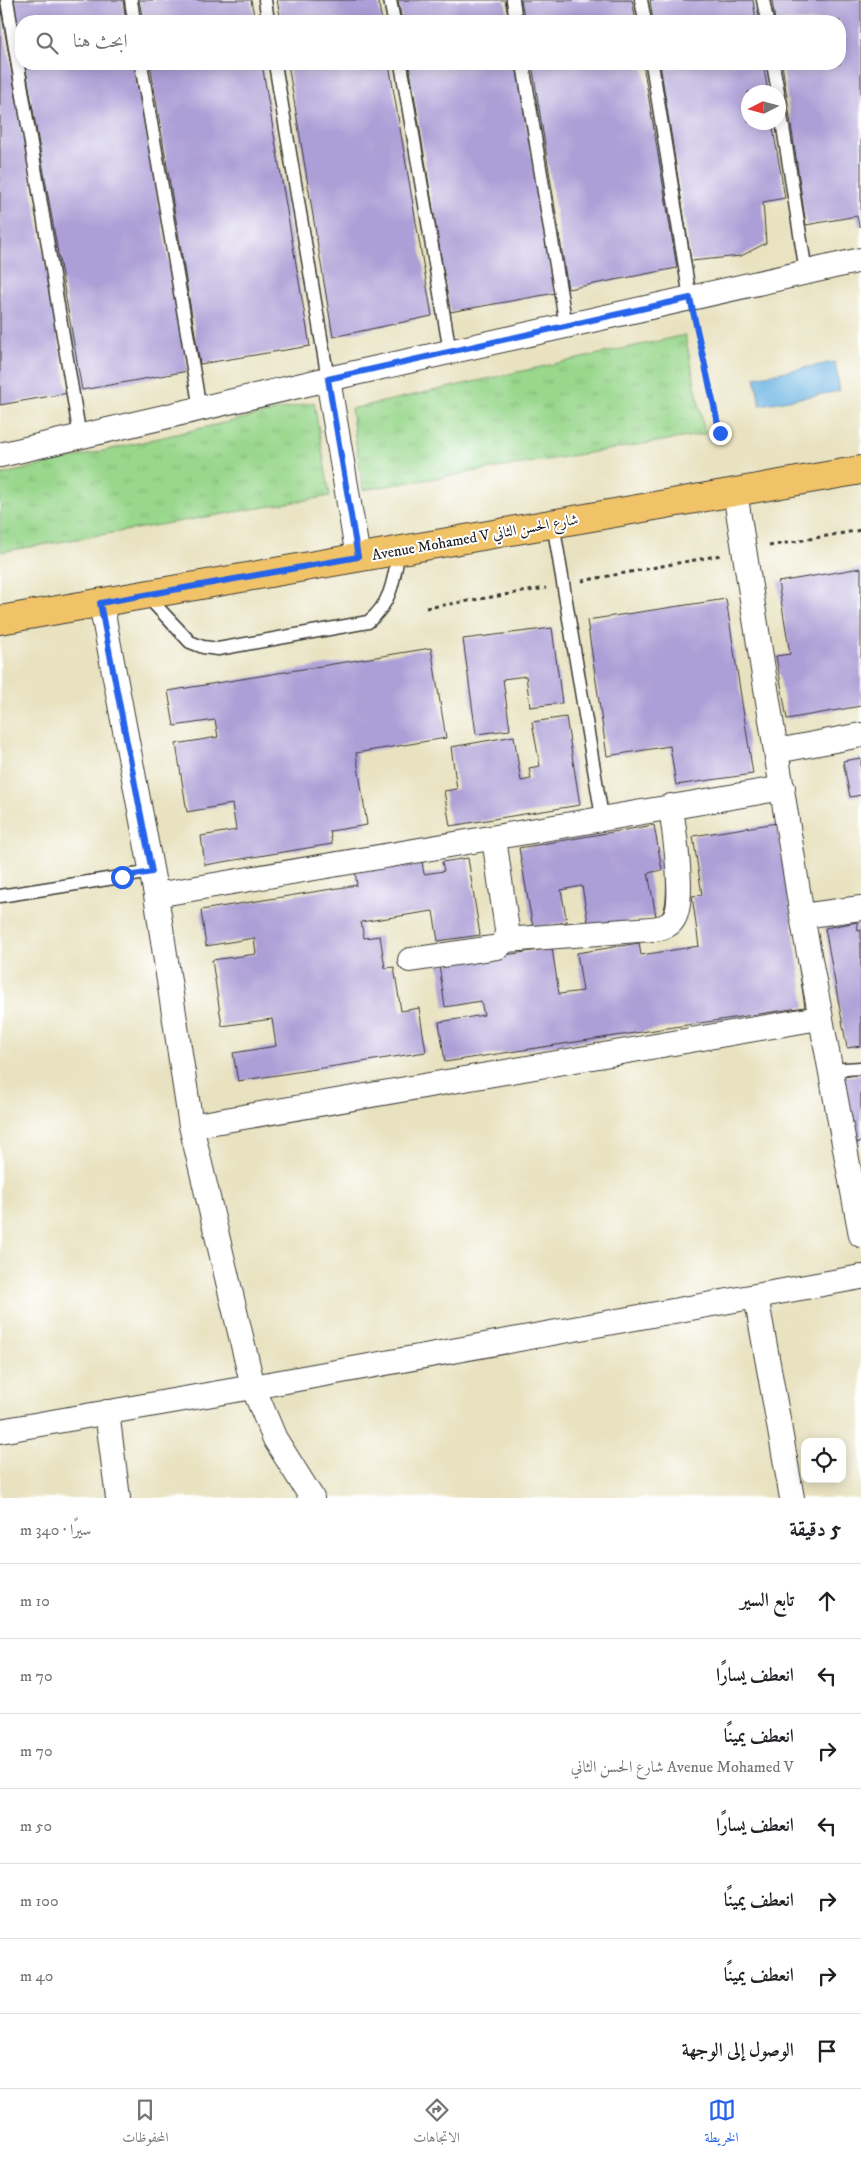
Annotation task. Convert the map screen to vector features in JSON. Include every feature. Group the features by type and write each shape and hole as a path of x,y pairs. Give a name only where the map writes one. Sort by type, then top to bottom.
{"main road":[{"name":"Avenue Mohamed V شارع الحسن الثاني","path":"0,620 861,470"}],"street":[{"path":"0,455 328,379 861,260"},
{"path":"328,379 358,557"},
{"path":"735,492 802,916 861,1235"},
{"path":"100,603 154,883 191,1126 253,1387 275,1439 312,1498"},
{"path":"777,751 861,734"},
{"path":"154,883 494,838 783,788"},
{"path":"410,960 498,947 506,940 638,930 658,928 670,924 676,916 680,885 671,806"},
{"path":"494,838 508,930 506,940"},
{"path":"802,916 861,908"},
{"path":"191,1126 820,1018"},
{"path":"0,1431 861,1277"},
{"path":"756,1296 792,1498"},
{"path":"107,1412 118,1498"}],"lane":[{"path":"7,0 15,48"},
{"path":"131,0 133,15"},
{"path":"265,0 267,15"},
{"path":"390,0 393,15"},
{"path":"512,0 515,15"},
{"path":"641,0 644,15"},
{"path":"763,0 766,15"},
{"path":"19,70 80,437"},
{"path":"143,70 200,409"},
{"path":"276,70 328,379"},
{"path":"402,70 450,352"},
{"path":"524,70 566,326"},
{"path":"653,70 690,298"},
{"path":"774,70 777,85"},
{"path":"783,130 806,272"},
{"path":"553,523 602,818"},
{"path":"146,595 190,642 203,647 218,649 237,646 368,622 384,607 393,585 399,550"},
{"path":"0,896 154,883"},
{"path":"829,1070 861,1068"}],"path":[{"path":"690,298 720,433"},
{"path":"426,608 563,585 861,530"}],"green space":[{"path":"685,335 705,434 363,490 351,409"},
{"path":"314,402 330,496 0,552 0,475"}],"water":[{"path":"835,362 840,391 760,405 755,377"}],"building":[{"path":"13,0 123,0 125,15 16,15"},
{"path":"139,0 251,0 254,15 142,15"},
{"path":"277,0 378,0 381,15 280,15"},
{"path":"398,0 505,0 508,15 401,15"},
{"path":"521,0 632,0 635,15 524,15"},
{"path":"650,0 753,0 755,15 652,15"},
{"path":"772,0 861,0 861,226 859,226 857,216 806,225 783,70 846,70 846,15 774,15"},
{"path":"0,4 68,393 0,405"},
{"path":"26,70 135,70 188,371 82,390"},
{"path":"151,70 263,70 310,346 200,364"},
{"path":"289,70 390,70 432,316 333,337"},
{"path":"410,70 517,70 555,293 450,312"},
{"path":"533,70 644,70 677,268 568,289"},
{"path":"661,70 764,70 767,85 741,85 741,130 773,130 785,198 763,202 766,243 741,256 691,261"},
{"path":"861,568 861,706 787,719 776,656 790,654 778,582"},
{"path":"726,599 753,774 676,785 670,746 607,756 587,620"},
{"path":"552,628 562,703 530,707 526,676 503,679 510,730 476,734 463,639"},
{"path":"431,648 446,738 356,753 367,825 330,831 332,844 205,865 201,836 236,830 232,804 187,812 176,744 218,737 215,720 174,726 168,691"},
{"path":"566,717 580,805 450,826 444,791 457,789 451,747 514,736 521,781 531,779 529,768 540,766 532,722"},
{"path":"861,758 861,795 850,797 843,761"},
{"path":"777,823 805,1007 445,1062 439,1022 484,1015 481,1001 445,1007 439,965 552,948 559,994 583,991 577,953 639,943 641,955 699,946 692,896 702,895 693,836"},
{"path":"654,825 662,870 648,873 656,916 589,928 582,886 561,890 567,922 533,928 519,848"},
{"path":"468,858 480,935 438,941 433,911 361,922 364,938 380,936 385,968 394,967 401,1011 419,1008 426,1052 238,1081 233,1053 276,1046 272,1019 222,1026 212,960 256,954 254,938 206,946 201,910 357,885 355,871 422,861 424,874 444,871 442,862"},
{"path":"857,922 858,931 861,930 861,1046 847,1048 825,928"},
{"path":"861,1074 861,1142 853,1143 843,1077"}],"route":[{"path":"122,877 152,872 100,603 358,557 328,379 690,298 720,433"}]}
